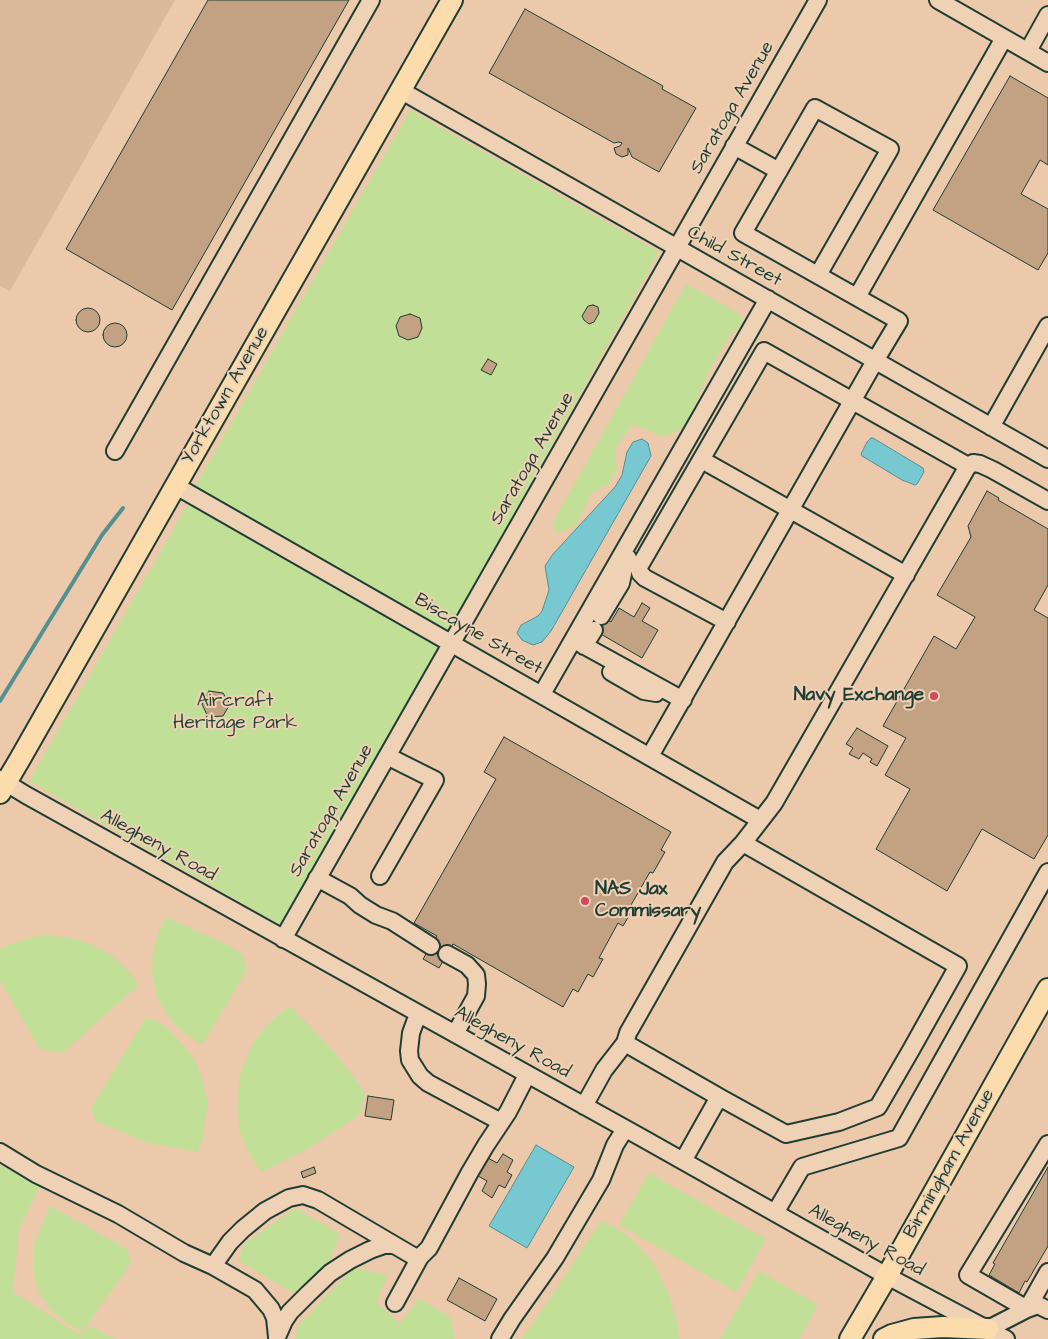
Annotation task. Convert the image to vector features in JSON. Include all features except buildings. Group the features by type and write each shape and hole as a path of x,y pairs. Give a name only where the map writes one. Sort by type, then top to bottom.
{"main road":[{"name":"Yorktown Avenue","path":"2,785 176,486 452,0"},
{"name":"Birmingham Avenue","path":"850,1339 1048,989"},
{"path":"884,1339 914,1329 943,1327 988,1329"}],"street":[{"path":"115,451 371,0"},
{"name":"Saratoga Avenue","path":"283,939 818,0"},
{"path":"938,0 1048,63"},
{"path":"1028,51 1048,15"},
{"path":"857,297 1004,38"},
{"name":"Child Street","path":"400,90 1048,459"},
{"path":"650,756 875,361 900,321 743,233 815,108 890,149 818,275"},
{"path":"734,146 779,170"},
{"path":"579,643 643,518 768,299"},
{"path":"991,426 1048,326"},
{"path":"727,622 645,578 640,573 639,567 764,350 968,466"},
{"path":"702,460 906,575"},
{"path":"584,1106 604,1070 624,1042 725,862 743,843 774,803 968,466 973,463 980,464 994,470 1048,501"},
{"name":"Biscayne Street","path":"176,486 760,820"},
{"path":"542,694 579,643 598,623 620,583 625,564 644,530 643,518"},
{"path":"579,643 683,700"},
{"path":"380,876 435,780 387,756"},
{"name":"Allegheny Road","path":"2,785 26,795 887,1276 1006,1339"},
{"path":"624,1042 786,1134 839,1122 878,1107 958,966 743,843"},
{"path":"775,1213 802,1167 899,1138 1048,872"},
{"path":"317,878 350,896 376,915 392,921 431,946"},
{"path":"447,954 467,965 476,975 477,984 476,996 455,1034"},
{"path":"418,1014 411,1033 409,1052 410,1060 420,1076 428,1083 502,1122"},
{"path":"395,1303 420,1257 429,1248 470,1172 508,1112 527,1074"},
{"path":"683,1161 720,1097"},
{"path":"500,1339 560,1250 601,1180 615,1145 625,1129"},
{"path":"1027,1309 968,1274 1048,1144"},
{"path":"0,1152 36,1174 118,1214 184,1253 213,1266 255,1290 275,1318 277,1338"},
{"path":"213,1266 230,1242 243,1228 264,1211 289,1198 303,1195 318,1200 393,1245 415,1257 420,1257"},
{"path":"277,1338 284,1321 330,1273 350,1260 384,1245 393,1245"},
{"path":"1027,1309 1048,1272"},
{"path":"263,1299 293,1310"},
{"path":"988,1329 1027,1309 1038,1306 1048,1310"}],"shaded area":[{"path":"0,0 175,0 10,291 0,286"}],"green space":[{"path":"410,110 659,252 446,635 192,492"},
{"path":"686,284 740,314 743,323 730,335 709,372 685,427 663,437 633,424 615,448 617,470 609,484 591,493 577,525 557,533 552,524"},
{"name":"Aircraft Heritage Park","path":"189,502 440,645 280,925 29,781"},
{"path":"166,917 230,946 243,956 247,970 202,1045 180,1030 170,1019 157,997 152,974 153,952 159,931"},
{"path":"37,936 65,937 94,946 110,954 131,974 139,985 62,1053 40,1049 0,981 0,949"},
{"path":"290,1006 335,1052 365,1093 360,1115 306,1150 261,1172 250,1155 240,1132 237,1103 239,1083 243,1066 251,1047 263,1029"},
{"path":"146,1017 167,1028 177,1038 192,1056 199,1070 208,1101 203,1138 197,1152 145,1142 96,1121 91,1108"},
{"path":"0,1165 40,1186 19,1228 13,1292 80,1335 92,1326 114,1339 0,1339"},
{"path":"649,1173 766,1239 736,1292 619,1225"},
{"path":"50,1206 127,1249 131,1263 82,1332 50,1309 36,1285 34,1275 34,1244"},
{"path":"295,1208 340,1234 327,1267 293,1293 239,1261 244,1244"},
{"path":"601,1221 617,1228 632,1239 650,1259 668,1292 678,1325 679,1339 522,1339 548,1301"},
{"path":"353,1268 388,1275 376,1302 400,1324 419,1298 450,1317 455,1339 296,1339 297,1327"},
{"path":"759,1271 818,1305 799,1339 720,1339"}],"water":[{"path":"871,438 923,468 924,472 917,484 902,480 862,456 861,454 867,442"},
{"path":"642,439 648,443 651,456 551,631 542,642 533,645 522,640 517,633 521,625 538,616 542,611 549,590 545,566 553,554 615,487 622,475 627,452 633,442"},
{"path":"536,1145 574,1167 527,1248 489,1226"}],"waterway":[{"path":"0,701 102,535 123,508"}],"place":[{"name":"Navy Exchange","path":"934,696"},
{"name":"NAS Jax Commissary","path":"585,901"}]}
